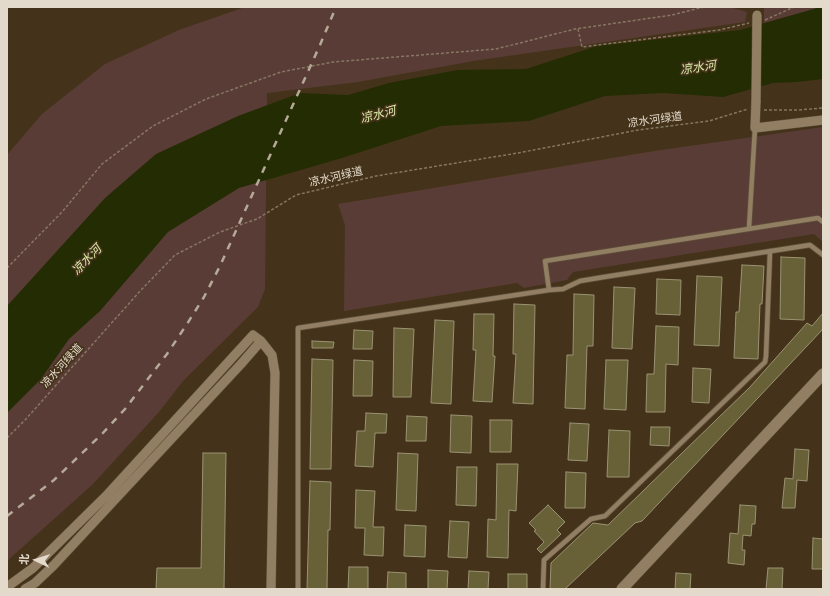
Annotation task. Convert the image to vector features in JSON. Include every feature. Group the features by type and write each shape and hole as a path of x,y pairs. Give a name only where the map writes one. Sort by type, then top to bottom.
{"street":[{"path":"758,16 755,128 823,120"},
{"path":"7,587 34,568 106,496 253,335 261,341 272,355 275,373 271,589"},
{"path":"25,589 35,586 261,341"},
{"path":"622,589 823,374"},
{"path":"34,568 35,586"}],"lane":[{"path":"749,228 755,128"},
{"path":"549,290 545,261 818,218 823,222"},
{"path":"298,589 298,328 563,289 580,281 810,245 823,255"},
{"path":"542,589 544,560 591,519 605,516 765,362 770,251"}],"path":[{"path":"7,268 62,212 102,164 153,126 206,99 281,72 333,62 496,49 578,29 672,15 704,7"},
{"path":"578,29 582,47 719,30 758,16 769,19 794,7"},
{"path":"756,104 766,111 823,108"},
{"name":"凉水河绿道","path":"7,438 25,420 140,290 175,254 220,232 256,219 296,195 376,176 518,153 638,130 709,121 756,104"}],"shaded area":[{"path":"245,7 730,7 747,12 745,22 473,61 358,82 267,93 265,289 258,307 183,381 159,412 92,485 7,561 7,155 42,114 105,64 179,30"},
{"path":"764,7 818,7 764,23"},
{"path":"823,127 823,242 814,234 573,272 567,280 524,288 517,283 344,311 345,225 338,204 654,151"}],"water":[{"name":"凉水河","path":"818,7 823,7 823,79 773,83 723,97 663,93 605,96 529,121 441,126 342,158 239,188 168,232 100,311 69,339 41,379 7,413 7,306 105,198 156,154 238,116 300,93 348,95 389,83 457,70 526,69 597,46 740,30"}],"building":[{"path":"781,257 805,258 804,320 780,319"},
{"path":"742,265 764,266 762,304 760,304 758,359 734,358 736,312 739,312"},
{"path":"697,276 722,277 719,346 694,345"},
{"path":"657,279 681,280 680,315 656,314"},
{"path":"614,287 635,288 632,349 612,348"},
{"path":"574,294 594,295 593,346 587,346 585,409 565,408 567,355 573,355"},
{"path":"514,304 535,305 533,404 513,403 516,354 513,354"},
{"path":"823,313 823,329 642,521 635,523 565,589 550,589 551,563 593,523 608,525 750,387 807,323 812,326"},
{"path":"474,314 494,314 493,356 495,356 492,402 473,401 476,350 473,350"},
{"path":"435,320 454,321 451,404 431,403"},
{"path":"656,326 679,327 678,365 666,364 665,412 646,412 647,374 654,374"},
{"path":"394,328 414,329 411,397 393,397"},
{"path":"354,330 373,331 372,349 353,349"},
{"path":"312,341 334,342 333,348 312,348"},
{"path":"312,359 333,360 331,469 310,469"},
{"path":"354,360 373,361 372,396 353,396"},
{"path":"606,360 628,360 626,410 604,409"},
{"path":"693,368 711,369 709,403 692,402"},
{"path":"366,413 387,414 386,433 375,433 373,467 355,466 357,431 365,431"},
{"path":"451,415 472,416 471,453 450,452"},
{"path":"407,416 427,417 426,441 406,441"},
{"path":"490,420 512,420 511,452 490,452"},
{"path":"570,423 589,424 587,461 568,460"},
{"path":"651,427 670,427 669,446 650,445"},
{"path":"609,430 630,431 629,477 607,477"},
{"path":"795,449 809,450 807,481 797,480 795,508 782,508 785,478 793,479"},
{"path":"203,453 226,453 224,589 156,589 157,568 201,568"},
{"path":"398,453 418,454 416,511 396,510"},
{"path":"497,464 518,464 516,511 509,510 508,558 487,557 488,519 496,520"},
{"path":"457,467 477,467 476,506 456,505"},
{"path":"566,472 586,473 585,508 565,508"},
{"path":"310,481 331,482 330,530 328,530 327,589 307,589"},
{"path":"356,490 375,491 373,527 384,527 383,556 364,555 365,528 355,528"},
{"path":"548,505 565,522 557,530 561,534 541,553 537,549 544,542 529,523"},
{"path":"740,505 756,506 755,524 752,524 751,536 743,535 742,550 745,550 744,565 728,563 730,533 738,534"},
{"path":"450,521 469,522 467,558 448,557"},
{"path":"405,525 426,526 425,557 404,556"},
{"path":"813,538 823,539 823,569 812,569"},
{"path":"349,567 368,567 368,589 348,589"},
{"path":"768,568 783,568 782,589 766,589"},
{"path":"428,570 448,571 447,589 428,589"},
{"path":"469,571 489,572 488,589 468,589"},
{"path":"388,572 406,573 406,589 387,589"},
{"path":"676,573 691,574 690,589 675,589"},
{"path":"508,574 527,574 527,589 508,589"}],"railway":[{"path":"7,516 54,480 102,434 125,409 167,354 187,324 204,297 220,266 336,7"}]}
